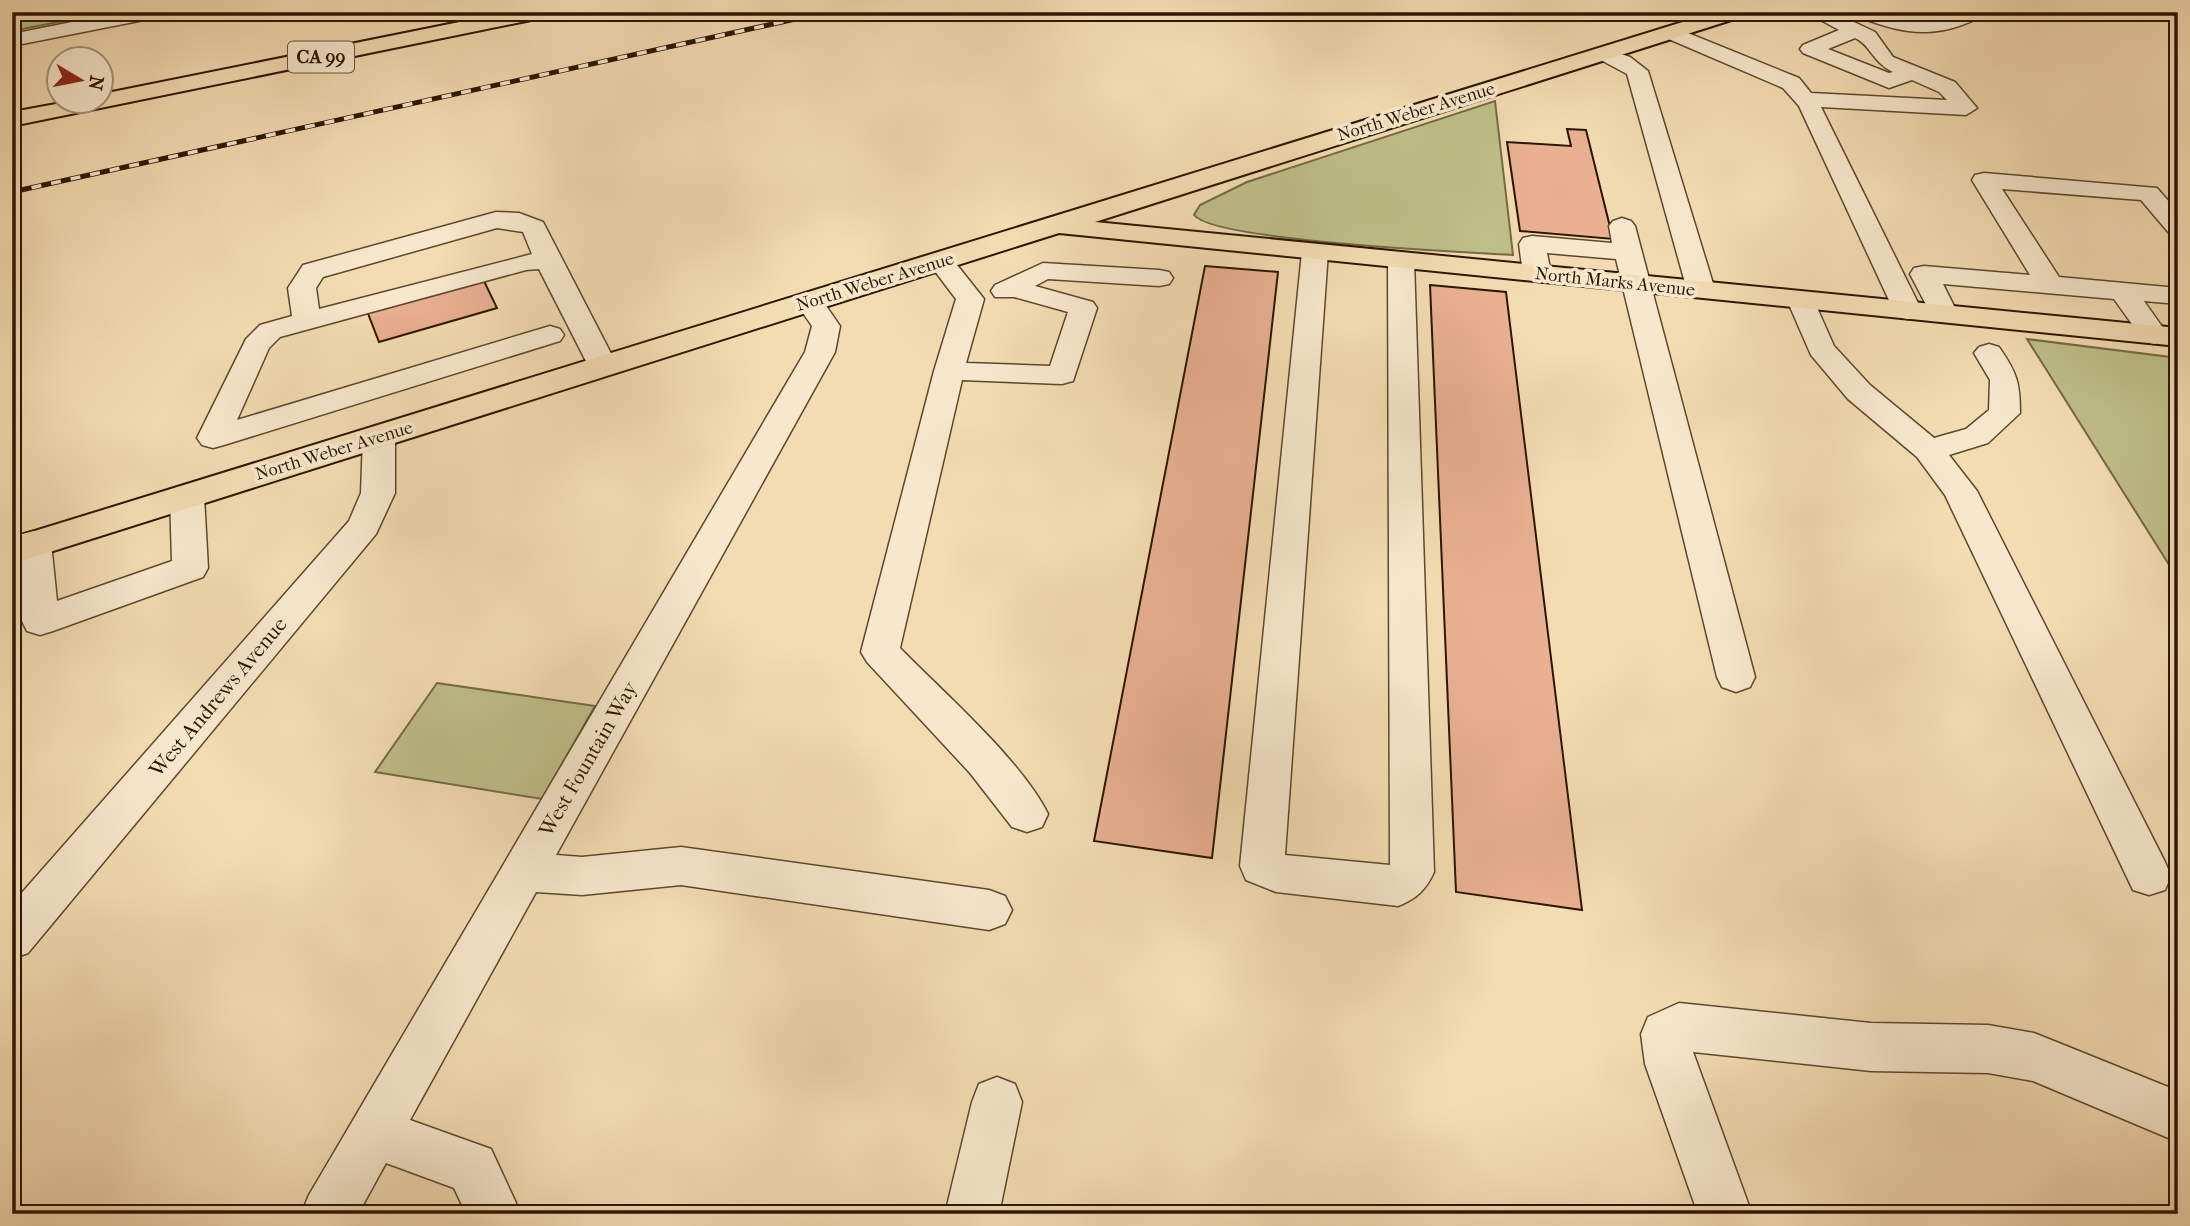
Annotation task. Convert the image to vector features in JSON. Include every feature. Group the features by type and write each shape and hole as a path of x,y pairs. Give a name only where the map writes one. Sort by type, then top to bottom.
{"main road":[{"name":"CA 99","path":"116,80 457,12"},
{"name":"CA 99","path":"116,98 541,12"},
{"name":"North Weber Avenue","path":"23,547 1737,12"},
{"path":"12,100 46,94"},
{"name":"CA 99","path":"12,120 46,113"},
{"path":"1158,193 1183,218 1241,244"},
{"name":"North Marks Avenue","path":"1052,226 1537,274 1630,268 1701,290 2166,336"}],"street":[{"path":"12,40 153,12"},
{"path":"1816,12 1917,30 1936,29 1976,12"},
{"path":"1804,99 1966,108 1947,87 1886,61 1859,21"},
{"path":"1859,21 1810,49 1889,81 1912,72"},
{"path":"1671,33 1791,83 1804,99 1908,311"},
{"path":"1604,54 1623,61 1637,71 1701,290"},
{"path":"2050,285 1984,180 2148,193 2178,228"},
{"path":"307,321 303,288 313,271 496,220 519,221 534,228 548,261 603,367"},
{"path":"1622,226 1630,268 1736,677"},
{"path":"1315,252 1262,866 1276,873 1398,886 1412,872 1401,260"},
{"path":"548,261 525,262 270,331 256,345 213,438 550,335"},
{"path":"941,262 970,299"},
{"path":"970,299 1015,289 1043,271 1159,278"},
{"path":"1944,314 1924,274 2178,296"},
{"path":"949,371 1062,376 1083,307 1015,289"},
{"path":"2123,291 2166,336"},
{"path":"970,299 949,371 880,652 984,761 1027,814"},
{"path":"1801,300 1821,349 1859,392 1928,450 1960,491 2149,876"},
{"name":"West Fountain Way","path":"328,1214 820,352 826,326 810,303"},
{"path":"1928,450 1977,436 2004,413 2004,380 1989,353"},
{"name":"West Andrews Avenue","path":"12,938 364,526 378,492 379,437"},
{"path":"23,547 40,621 191,568 187,496"},
{"path":"523,872 582,876 681,866 989,909"},
{"path":"1725,1214 1670,1064 1665,1034 1679,1026 1712,1032 1871,1047 1989,1049 2034,1057 2081,1074 2178,1117"},
{"path":"972,1214 997,1102"},
{"path":"374,1133 472,1168 489,1203 488,1214"}],"green space":[{"path":"12,12 110,12 12,31"},
{"path":"1495,101 1513,255 1291,238 1212,224 1194,215 1200,205 1247,182"},
{"path":"2027,339 2178,358 2178,579"},
{"path":"437,683 595,706 542,799 375,772"}],"building":[{"path":"1567,129 1586,130 1613,239 1520,231 1507,142 1571,146"},
{"path":"1205,266 1278,272 1212,858 1094,841"},
{"path":"483,279 497,308 379,342 367,311"},
{"path":"1430,285 1506,292 1582,910 1456,892"}],"railway":[{"path":"12,192 827,12"}]}
